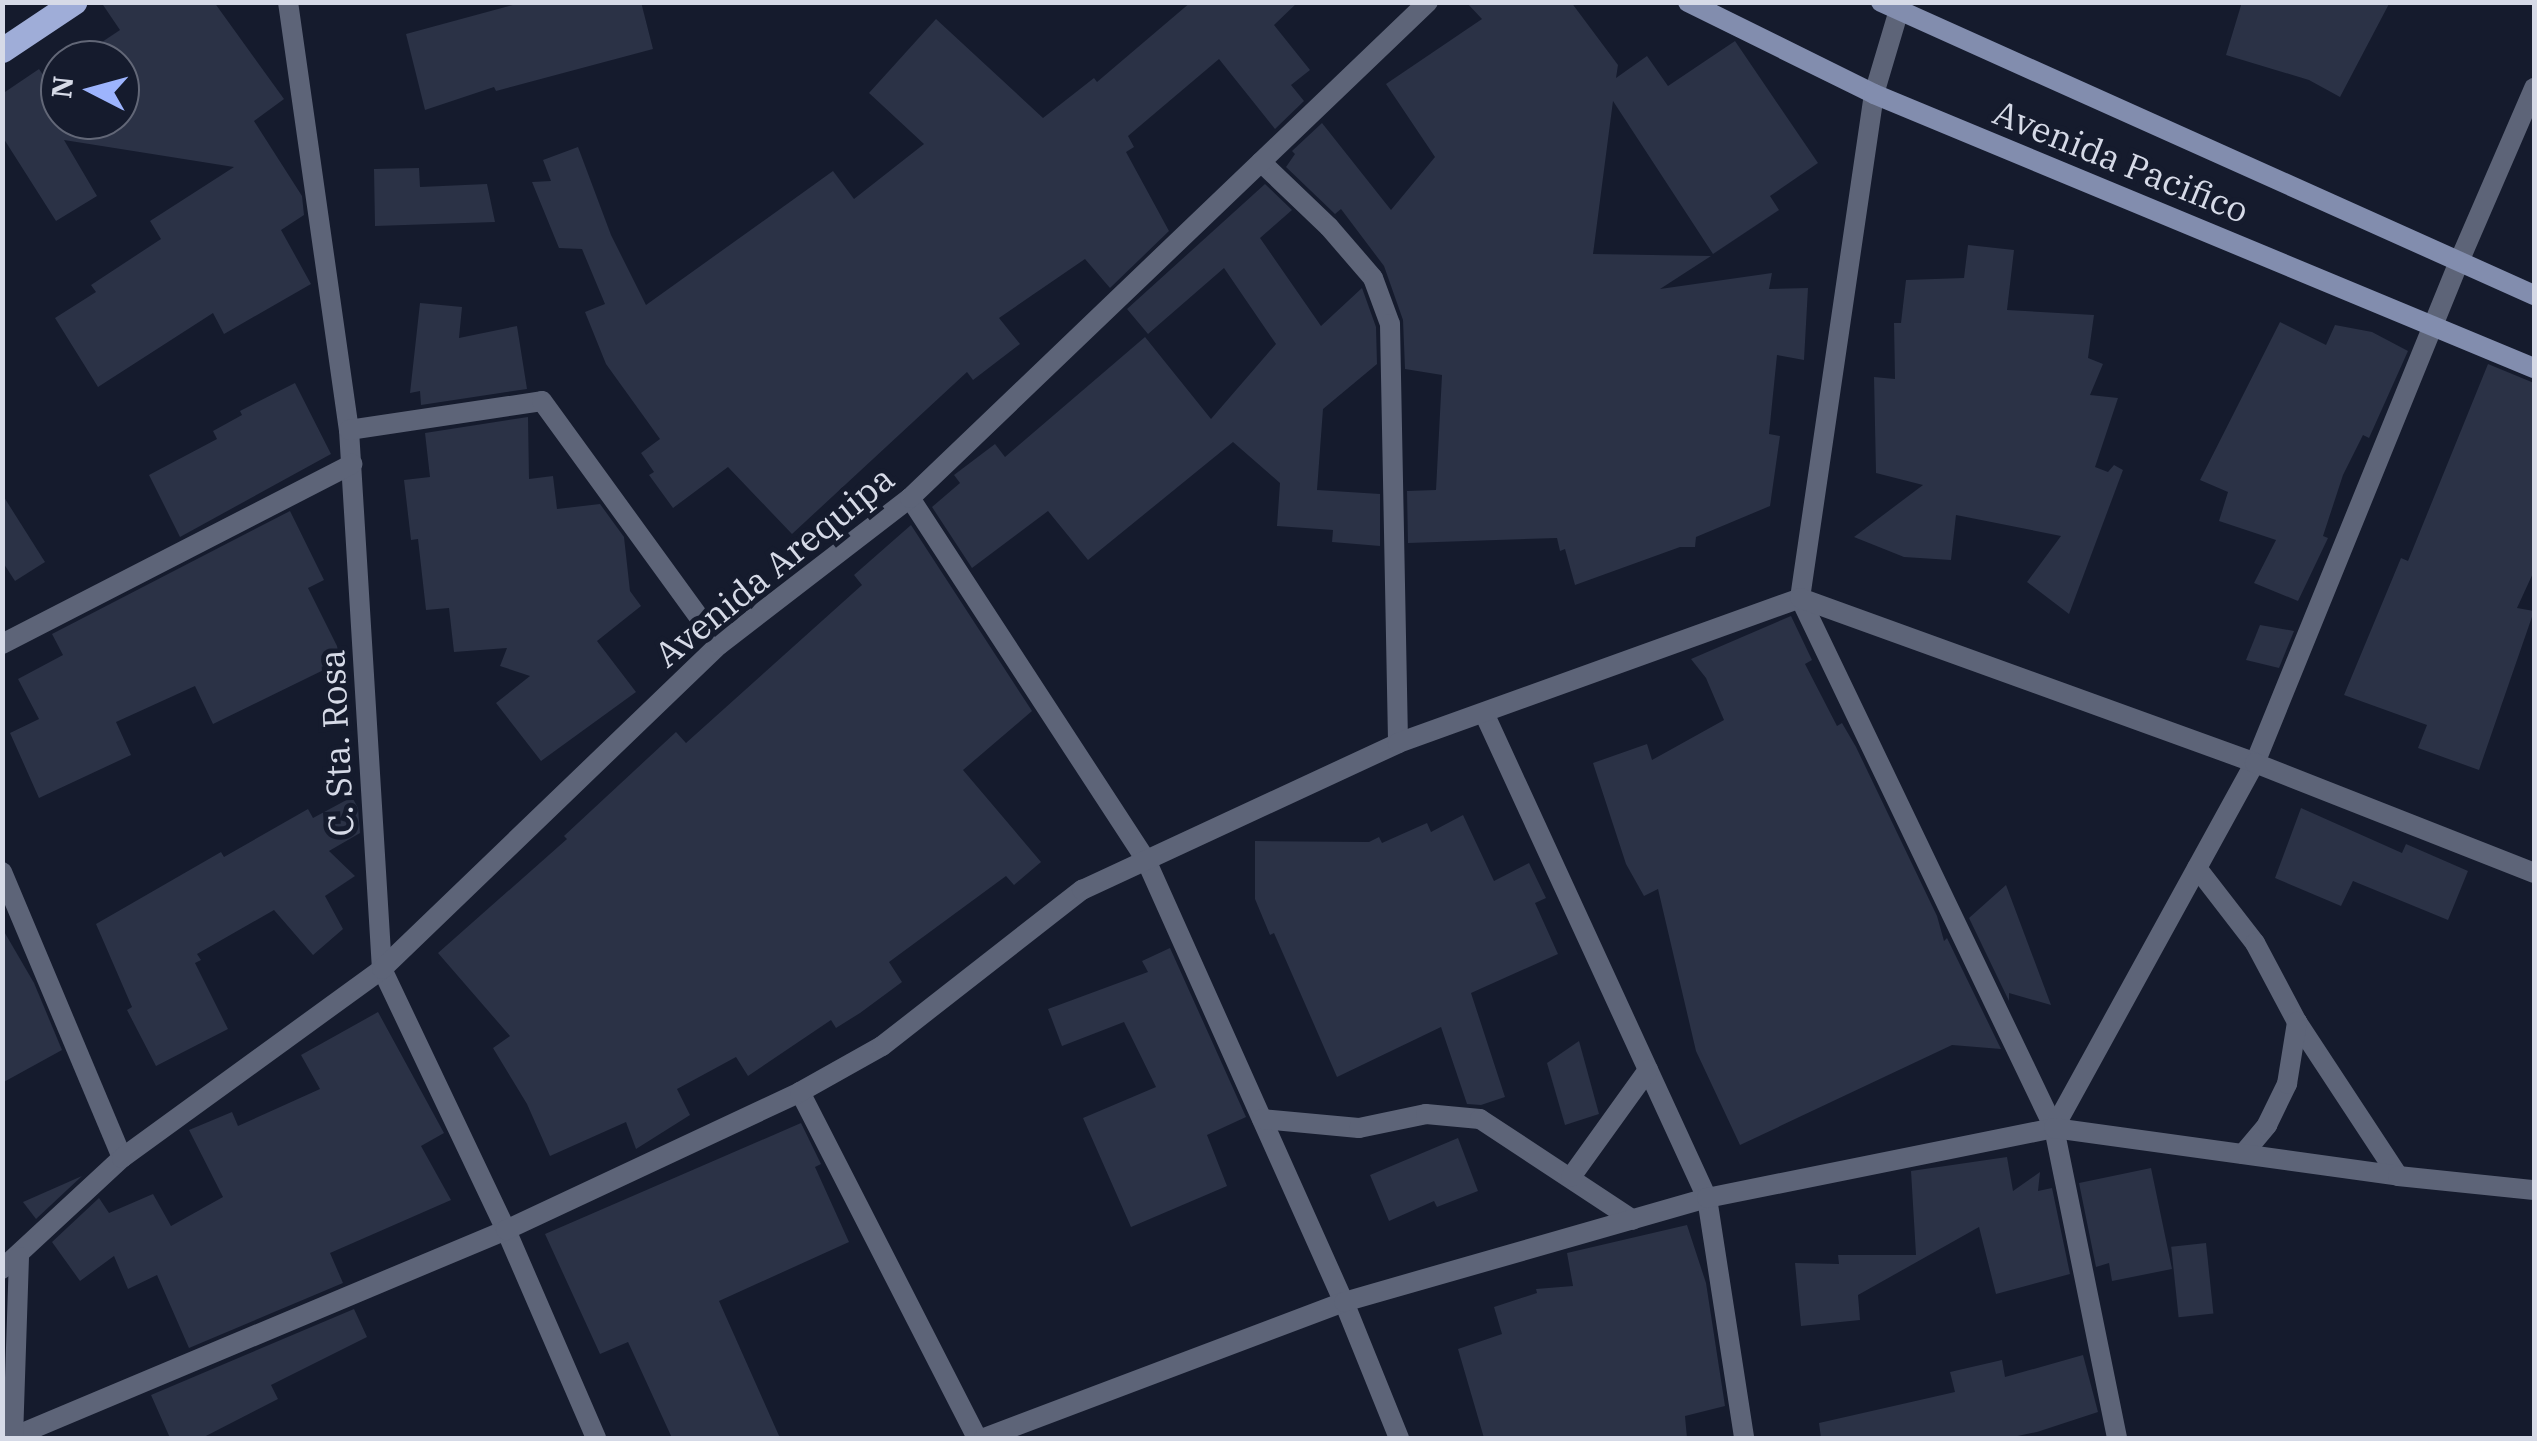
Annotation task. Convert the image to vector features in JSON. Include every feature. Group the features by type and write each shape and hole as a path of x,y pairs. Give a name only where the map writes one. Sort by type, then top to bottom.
{"main road":[{"path":"2,50 74,2"},
{"name":"Avenida Pacifico","path":"1688,2 1874,94 2534,368"},
{"name":"Avenida Pacifico","path":"1890,6 2534,295"}],"street":[{"name":"C. Sta. Rosa","path":"288,2 349,430 382,969 506,1230 596,1438"},
{"name":"Avenida Arequipa","path":"11,1263 122,1158 382,969 718,645 910,498 1428,2"},
{"path":"1890,6 1800,598 2054,1128 2117,1438"},
{"path":"2054,1128 2255,763 2433,324 2534,88"},
{"path":"1261,162 1329,227 1373,278 1390,324 1398,743"},
{"path":"349,430 542,401 718,645"},
{"path":"2,644 352,464"},
{"path":"910,498 1146,860 1344,1302 1399,1438"},
{"path":"11,1263 13,1438 506,1230 800,1092 882,1046 1082,890 1398,743 1800,598 2255,763 2534,872"},
{"path":"1484,713 1707,1198 1744,1438"},
{"path":"2198,868 2255,943 2297,1022 2398,1176"},
{"path":"2,872 122,1158"},
{"path":"2243,1154 2266,1124 2287,1084 2297,1022"},
{"path":"1571,1177 1648,1070"},
{"path":"800,1092 980,1438 1344,1302 1707,1198 2054,1128 2398,1176 2534,1190"},
{"path":"1262,1119 1359,1128 1426,1114 1480,1119 1633,1220"}],"building":[{"path":"101,2 214,2 284,99 254,121 302,196 304,215 281,230 311,284 224,334 213,313 98,387 55,318 96,292 91,285 161,239 150,221 234,167 64,140 140,140 140,40 105,40 120,30"},
{"path":"524,2 641,2 653,49 496,91 494,87 425,110 406,34"},
{"path":"1191,2 1298,2 1274,25 1310,70 1291,85 1304,101 1275,129 1219,59 1128,136 1134,147 1126,152 1169,231 1110,288 1085,259 999,318 1020,344 973,380 967,372 792,534 728,467 673,508 649,475 654,472 641,453 660,439 606,364 585,312 605,304 582,249 559,248 532,182 551,181 543,160 578,147 611,235 646,305 833,171 854,199 924,144 869,93 936,19 1043,118 1094,78 1097,82"},
{"path":"1466,2 1571,2 1618,65 1616,78 1647,56 1668,86 1735,41 1818,163 1770,196 1779,210 1713,254 1613,101 1593,254 1711,256 1660,289 1772,273 1769,289 1808,288 1804,360 1777,355 1769,434 1780,436 1770,506 1696,537 1695,547 1680,547 1575,585 1565,549 1560,551 1557,538 1408,543 1407,491 1436,490 1442,375 1405,369 1403,320 1384,266 1341,209 1335,214 1286,167 1295,154 1292,151 1322,123 1391,210 1435,157 1386,84 1482,19"},
{"path":"2242,2 2390,2 2340,97 2309,80 2226,55"},
{"path":"39,69 40,140 64,140 97,196 56,221 2,136 2,94"},
{"path":"419,168 420,187 487,184 495,222 375,226 374,169"},
{"path":"1265,184 1292,210 1260,238 1321,326 1362,288 1376,327 1377,364 1323,409 1317,490 1380,494 1380,546 1332,542 1333,530 1277,526 1280,483 1233,442 1088,560 1048,511 972,568 932,507 960,483 954,475 995,444 1005,457 1145,337 1211,419 1276,344 1224,268 1148,334 1127,309"},
{"path":"1968,245 2014,250 2007,310 2094,315 2088,358 2103,364 2090,395 2118,398 2095,467 2108,472 2114,465 2123,470 2069,614 2027,582 2061,536 1956,515 1951,560 1904,557 1854,537 1923,485 1876,473 1874,377 1895,379 1894,323 1901,323 1906,280 1964,278"},
{"path":"420,303 462,307 459,338 517,326 527,389 421,405 420,391 410,393"},
{"path":"2280,322 2326,345 2335,325 2372,332 2408,351 2369,438 2363,435 2343,475 2323,536 2328,538 2298,601 2254,583 2276,540 2219,521 2228,492 2200,480"},
{"path":"2488,364 2534,383 2534,571 2517,608 2534,611 2479,770 2418,748 2427,725 2344,695 2401,558 2408,561"},
{"path":"295,383 331,454 180,537 149,475 217,439 213,431 242,415 240,411"},
{"path":"528,417 529,479 553,476 557,509 600,504 624,537 630,591 641,606 597,641 636,692 541,761 496,703 530,676 500,666 507,648 454,652 449,608 426,610 418,539 411,540 404,480 430,477 425,433"},
{"path":"2,494 45,562 15,581 2,561"},
{"path":"290,511 324,580 308,588 344,660 213,724 195,686 116,722 131,755 39,798 10,733 39,719 18,679 63,655 52,634"},
{"path":"911,525 1032,711 963,770 1041,862 1014,885 1006,876 889,962 902,982 836,1028 831,1020 748,1076 736,1057 677,1089 690,1115 636,1149 626,1122 550,1156 527,1104 493,1048 510,1036 438,953 567,839 564,836 676,732 686,743 862,585 854,575"},
{"path":"1791,616 1812,660 1805,664 1837,726 1842,723 1856,747 1937,916 1944,941 1947,938 2001,1049 1952,1045 1740,1145 1696,1051 1658,889 1644,896 1626,864 1593,763 1647,744 1652,760 1724,720 1706,678 1691,659"},
{"path":"2260,625 2294,631 2279,668 2246,660"},
{"path":"352,797 358,808 360,833 329,851 355,876 325,896 343,929 313,955 274,910 197,954 201,960 195,963 228,1029 156,1066 127,1010 132,1007 96,924 221,852 224,857 308,809 313,818"},
{"path":"2301,808 2402,853 2406,844 2468,871 2448,920 2353,881 2341,906 2275,878"},
{"path":"1463,815 1494,881 1529,863 1546,898 1535,903 1558,954 1471,993 1505,1097 1481,1105 1467,1104 1441,1027 1337,1077 1274,933 1270,935 1255,899 1255,841 1369,842 1379,837 1382,843 1427,823 1431,832"},
{"path":"2006,885 2051,1005 2009,993 2009,1001 1969,918"},
{"path":"2,928 34,983 62,1050 2,1083"},
{"path":"1170,948 1246,1117 1207,1135 1227,1186 1131,1227 1083,1118 1156,1087 1124,1022 1062,1046 1048,1009 1148,972 1142,961"},
{"path":"378,1012 444,1133 421,1146 451,1200 330,1253 343,1283 189,1348 157,1275 128,1289 114,1256 80,1281 52,1242 99,1198 109,1213 153,1194 171,1226 223,1197 189,1130 232,1112 238,1126 320,1089 301,1055"},
{"path":"1579,1041 1599,1114 1565,1125 1547,1063"},
{"path":"801,1123 821,1164 815,1167 849,1242 719,1301 780,1438 672,1438 628,1342 600,1354 545,1234"},
{"path":"1458,1138 1478,1191 1437,1207 1434,1201 1389,1221 1370,1175"},
{"path":"2007,1157 2013,1191 2040,1172 2038,1191 2052,1188 2070,1274 1996,1294 1979,1227 1858,1295 1860,1320 1801,1326 1795,1263 1839,1264 1838,1255 1916,1255 1911,1171"},
{"path":"2151,1168 2172,1269 2112,1281 2109,1263 2096,1267 2079,1183"},
{"path":"82,1176 36,1219 23,1202"},
{"path":"1687,1225 1706,1283 1725,1406 1685,1416 1687,1438 1484,1438 1458,1349 1502,1334 1494,1307 1537,1293 1536,1289 1573,1286 1567,1253"},
{"path":"2206,1243 2213,1314 2179,1317 2171,1247"},
{"path":"354,1309 367,1337 271,1385 278,1399 202,1438 170,1438 151,1395"},
{"path":"2083,1355 2098,1412 2037,1432 2008,1438 1821,1438 1819,1423 1955,1392 1950,1372 2002,1360 2005,1377"}]}
